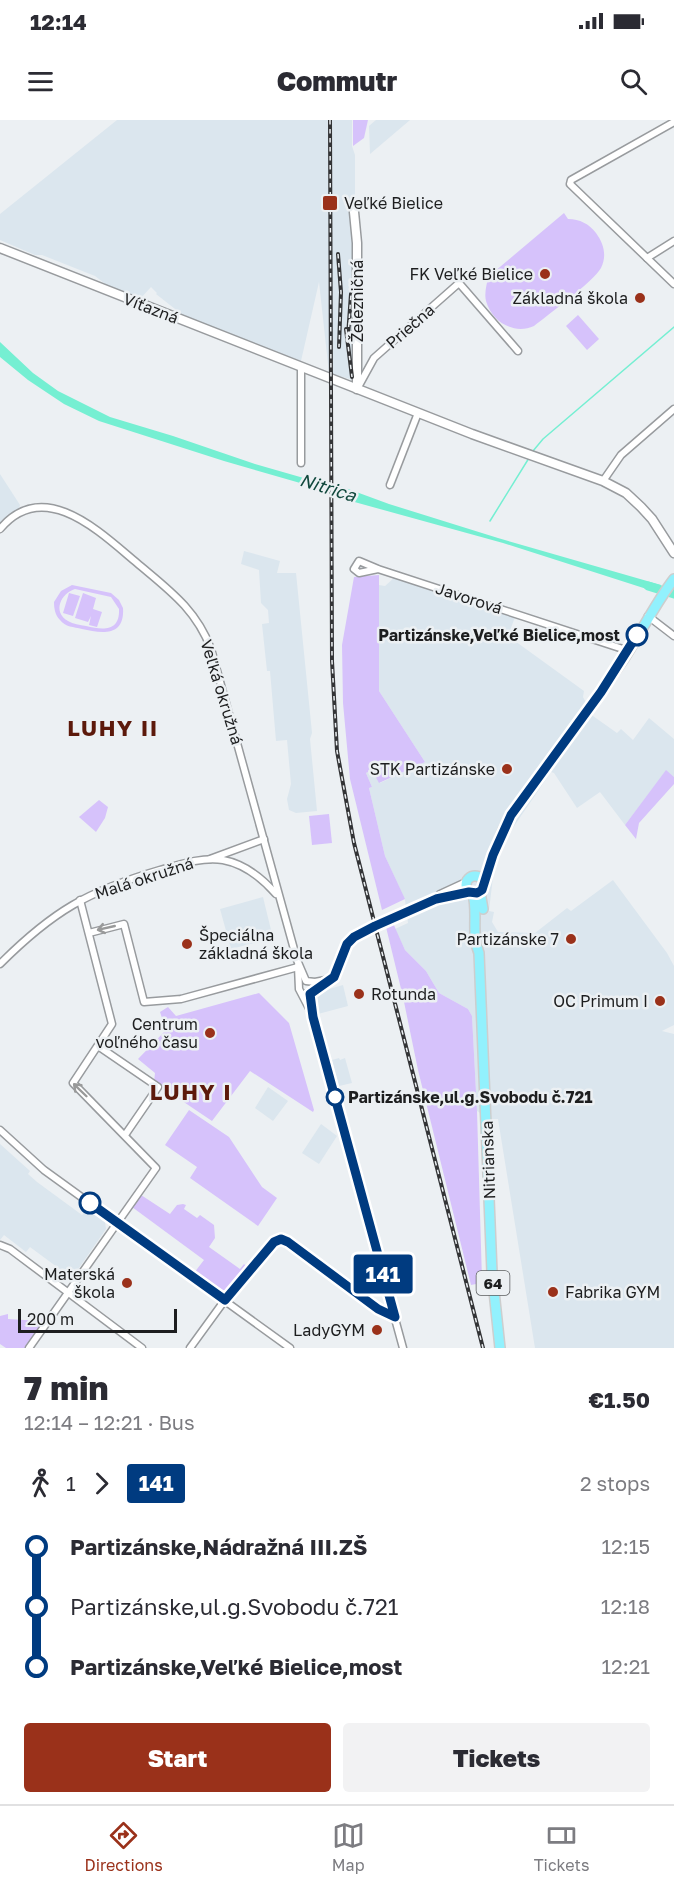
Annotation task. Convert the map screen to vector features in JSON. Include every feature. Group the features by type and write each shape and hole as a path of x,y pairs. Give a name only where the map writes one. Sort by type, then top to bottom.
{"main road":[{"name":"Železničná","path":"354,212 357,243 357,389"},
{"name":"Víťazná","path":"0,248 418,413 603,482 626,493 647,513 674,553"},
{"name":"64","path":"472,890 483,887 480,879 511,815 629,651 648,616 674,580"},
{"path":"472,890 471,877 480,879"},
{"name":"Nitrianska","path":"472,890 483,906 482,941 479,953 492,1272 500,1348"}],"street":[{"path":"674,122 571,180 570,184 674,284"},
{"path":"647,258 674,241"},
{"name":"Priečna","path":"357,389 374,358 459,283 518,351"},
{"path":"301,367 301,463"},
{"path":"603,482 621,454 674,409"},
{"path":"390,485 418,413"},
{"name":"Veľká okružná","path":"0,529 6,522 33,509 54,508 69,512 81,518 120,548 188,608 206,636 211,649 278,897 297,963 305,982"},
{"name":"Javorová","path":"378,569 629,651"},
{"path":"648,616 674,636"},
{"name":"Malá okružná","path":"209,859 264,839"},
{"name":"Malá okružná","path":"0,964 42,925 80,900 139,876 198,860 224,860 244,867 266,883 278,897"},
{"path":"305,982 300,991 309,993 333,977 347,944 354,937 436,899 472,890"},
{"name":"Malá okružná","path":"80,900 112,1021 110,1028 73,1083 124,1135"},
{"path":"89,933 124,924 144,1002 181,999 297,963"},
{"path":"305,982 333,977"},
{"path":"305,982 403,1348"},
{"path":"29,1348 156,1168 124,1135 158,1087 98,1046"},
{"path":"0,1130 44,1170 290,1348"},
{"path":"190,1348 225,1300 274,1242 281,1239 378,1309 395,1317"},
{"path":"0,1245 10,1249 142,1348"}],"shaded area":[{"path":"117,120 352,120 352,146 355,155 353,380 329,373 319,282 301,361 184,316 156,294 151,287 140,299 108,286 95,276 0,240 0,214"},
{"path":"353,120 368,120 364,138 353,146"},
{"path":"376,120 410,120 370,154 369,126"},
{"name":"FK Veľké Bielice","path":"564,213 568,219 584,223 596,233 604,250 601,268 580,289 534,326 519,329 505,325 493,315 486,301 488,277"},
{"path":"578,315 599,339 587,350 566,326"},
{"path":"0,474 20,505 18,511 0,524"},
{"path":"244,551 280,561 277,573 296,573 312,733 310,739 317,811 296,813 289,810 287,799 291,784 287,740 276,741 270,671 267,671 262,624 269,623 268,610 261,603 259,570 241,564"},
{"path":"379,575 379,691 425,762 379,783 372,770 366,773 372,787 369,788 385,856 405,899 382,910 350,779 343,703 342,645 354,577"},
{"path":"395,577 515,617 508,636 584,691 583,697 593,716 617,733 621,729 633,740 649,718 674,739 674,777 666,771 625,825 600,792 577,808 554,773 551,772 510,832 501,850 494,868 489,911 494,912 492,922 498,932 535,933 567,908 571,911 613,880 667,953 674,966 674,1025 662,1031 674,1034 674,1348 535,1348 498,1119 490,1119 477,1111 472,1016 468,1009 439,993 426,971 405,950 395,929 408,923 405,900 385,856 369,788 372,787 366,773 372,770 380,783 425,762 379,691 379,585 385,586"},
{"path":"72,585 111,593 119,600 123,608 123,618 116,629 103,632 64,624 57,616 54,607 54,602 61,591","holes":["75,589 111,597 119,609 119,616 117,622 109,628 74,624 60,613 62,599"]},
{"path":"69,593 80,596 73,616 63,613"},
{"path":"83,593 96,598 93,609 102,612 97,627 89,625 91,616 88,622 75,618"},
{"path":"666,770 674,777 674,784 639,823 636,839 625,825"},
{"path":"99,800 108,807 105,818 96,832 79,817"},
{"path":"329,814 332,843 312,845 309,816"},
{"path":"263,897 273,938 231,949 220,909"},
{"path":"393,923 405,950 426,971 439,993 468,1009 472,1016 481,1283 471,1285 418,1070 386,927"},
{"path":"343,985 348,1006 318,1014 315,993"},
{"path":"259,993 289,1023 313,1112 250,1071 212,1121 154,1082 155,1073 138,1059 166,1030 160,1012 168,1007 176,1016"},
{"path":"339,1058 340,1060 345,1058 352,1083 339,1086 332,1060"},
{"path":"268,1087 288,1101 273,1121 255,1108"},
{"path":"189,1110 229,1137 262,1187 277,1198 258,1226 190,1178 197,1167 165,1145"},
{"path":"321,1124 337,1136 319,1164 302,1153"},
{"path":"0,1144 30,1171 28,1174 37,1182 82,1215 89,1210 105,1222 106,1229 72,1278 30,1247 26,1252 4,1235 0,1240"},
{"path":"141,1195 170,1214 177,1205 186,1205 184,1209 197,1218 200,1215 214,1225 215,1238 209,1247 240,1269 244,1264 247,1267 226,1291 219,1291 194,1273 204,1260 132,1207"},
{"path":"8,1314 8,1319 41,1321 42,1318 44,1320 25,1348 6,1348 0,1344 0,1316"}],"water":[{"path":"0,342 33,373 58,391 110,417 328,485 328,491 99,421 64,404 28,380 0,357"},
{"path":"340,486 498,538 661,585 656,592 503,543 340,498"}],"waterway":[{"path":"533,451 543,439 674,327"},
{"path":"490,521 529,458"},
{"name":"Nitrica","path":"318,485 350,495"},
{"name":"Nitrica","path":"648,586 674,594"}],"railway":[{"path":"330,120 332,661 337,751 354,843 483,1348"},
{"path":"338,254 341,292 339,347"},
{"path":"348,336 351,294"},
{"path":"346,329 352,377"}],"bus line":[{"name":"141","path":"90,1203 225,1300 274,1242 281,1239 378,1309 395,1317 313,1017 310,994 334,977 343,952 354,937 436,899 469,892 473,894 482,890 493,855 511,815 601,692 637,635"}],"place":[{"name":"Veľké Bielice","path":"330,203"},
{"name":"FK Veľké Bielice","path":"545,274"},
{"name":"Základná škola","path":"640,298"},
{"name":"Partizánske,Veľké Bielice,most","path":"637,635"},
{"name":"STK Partizánske","path":"507,769"},
{"name":"Partizánske 7","path":"571,939"},
{"name":"Špeciálna základná škola","path":"187,944"},
{"name":"Rotunda","path":"359,994"},
{"name":"OC Primum I","path":"660,1001"},
{"name":"Centrum voľného času","path":"210,1033"},
{"name":"Partizánske,ul.g.Svobodu č.721","path":"335,1097"},
{"name":"Materská škola","path":"127,1283"},
{"name":"Fabrika GYM","path":"553,1292"},
{"name":"LadyGYM","path":"377,1330"}],"district":[{"name":"LUHY II","path":"113,727"},
{"name":"LUHY I","path":"191,1091"}]}
